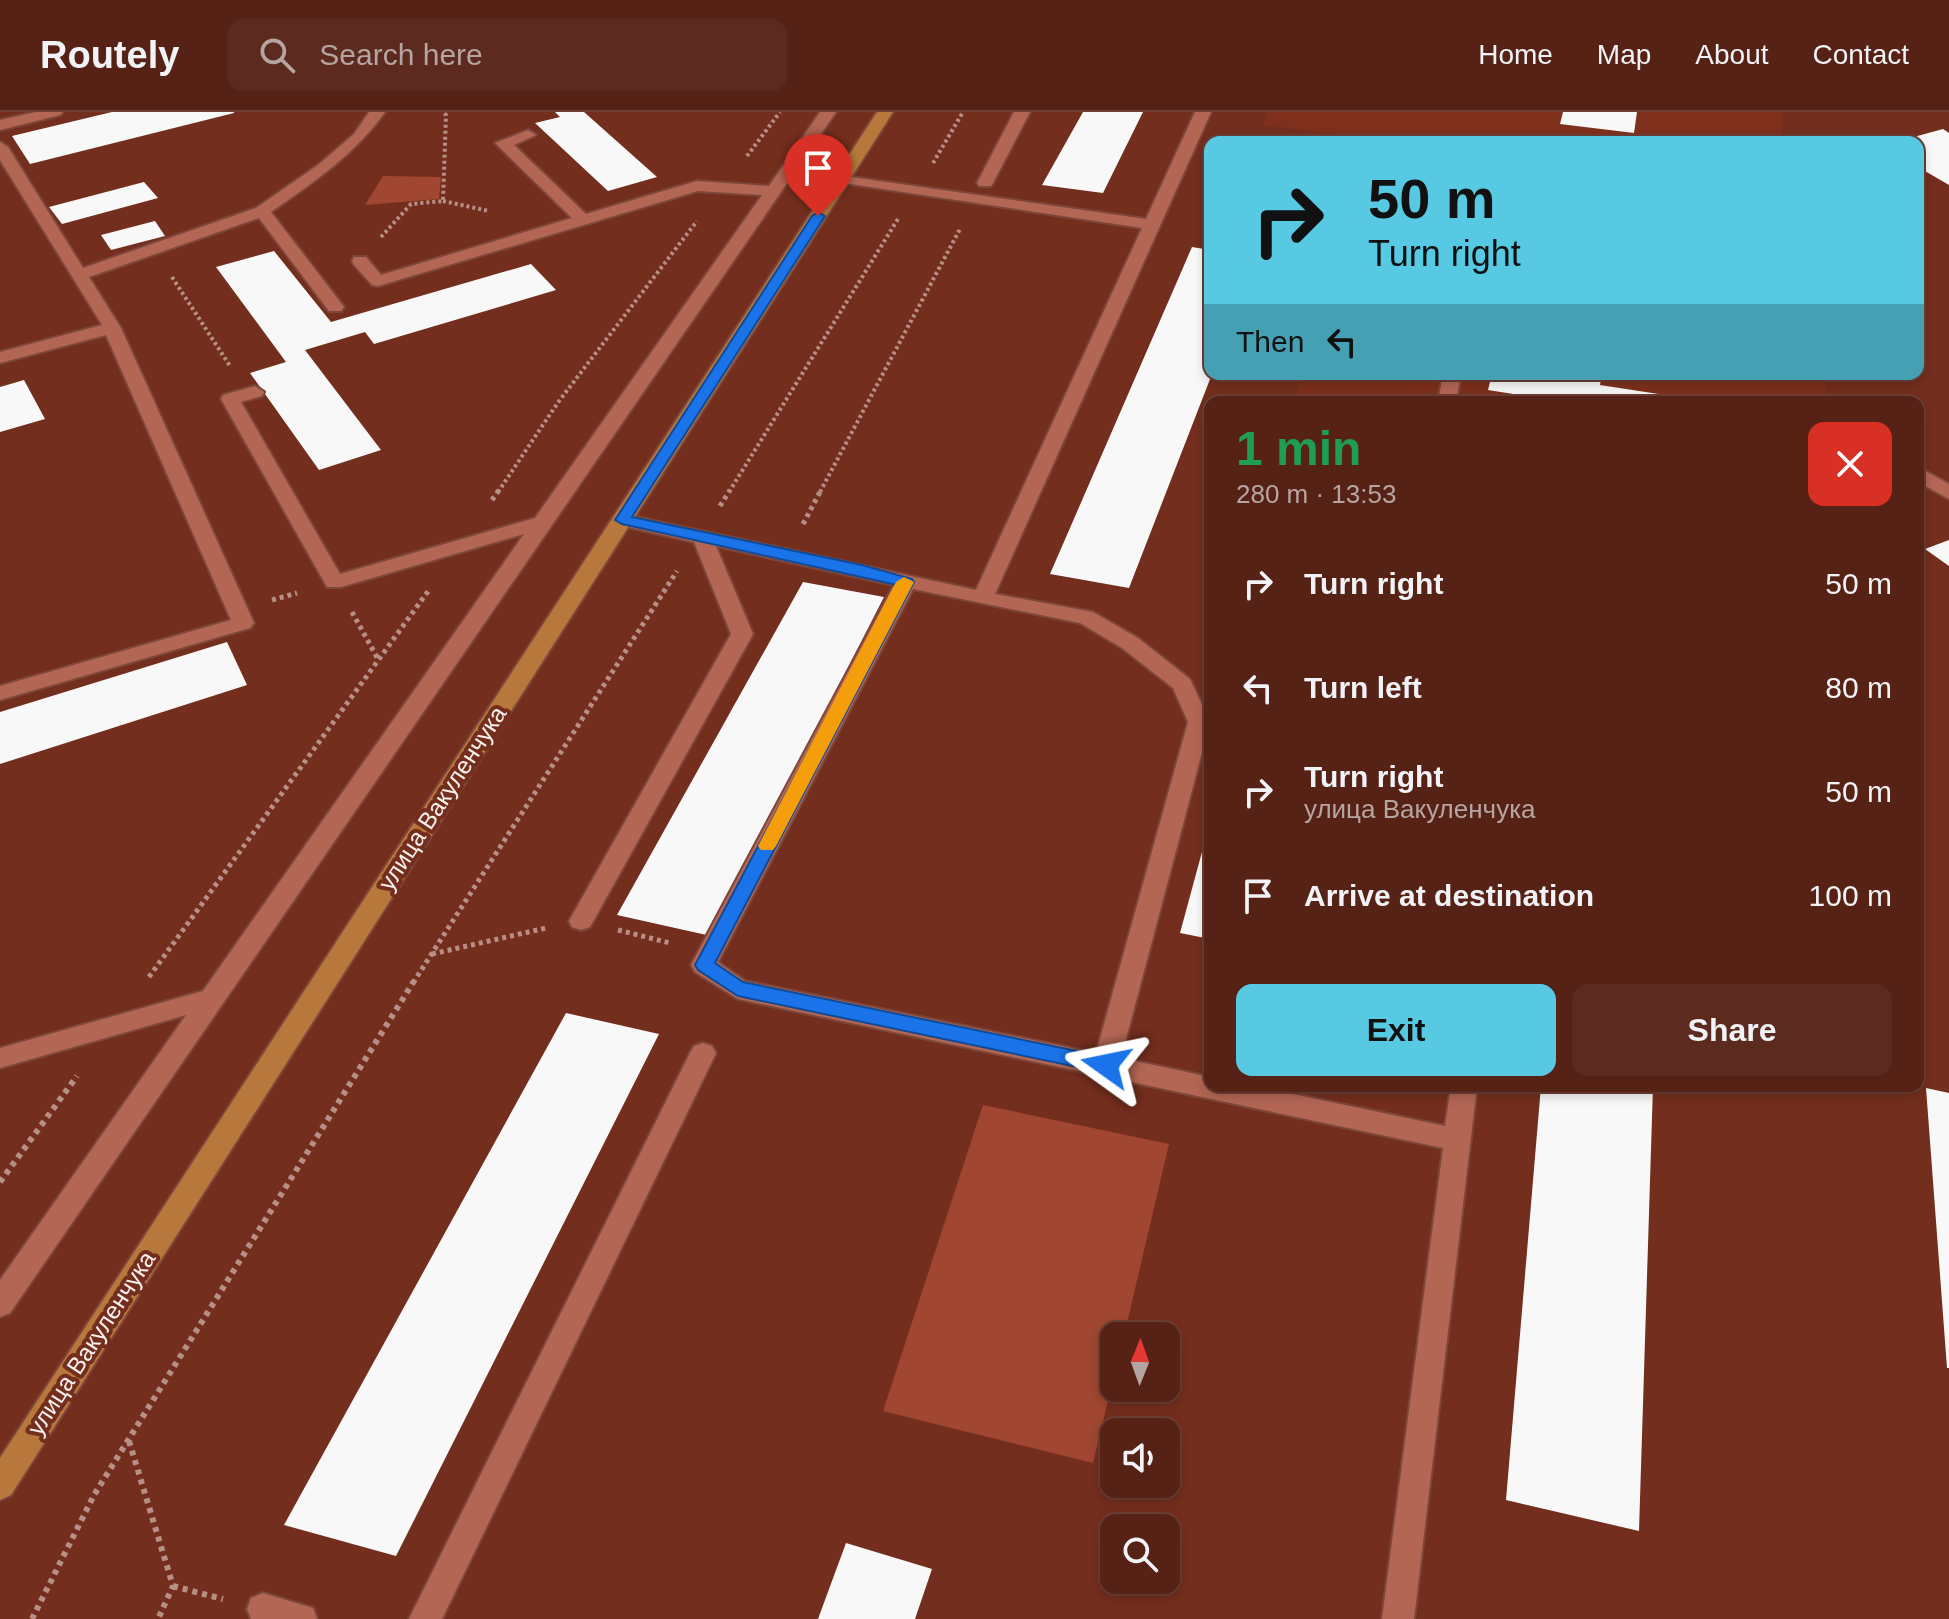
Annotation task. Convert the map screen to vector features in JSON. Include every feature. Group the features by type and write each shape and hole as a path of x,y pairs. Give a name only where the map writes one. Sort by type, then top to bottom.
{"main road":[{"name":"улица Вакуленчука","path":"0,1485 885,112"}],"lane":[{"path":"0,125 55,112"},
{"path":"81,274 262,211 324,168 359,137 377,112"},
{"path":"0,1304 828,112"},
{"path":"981,190 1022,112"},
{"path":"983,598 1203,112"},
{"path":"528,135 503,143 582,219"},
{"path":"0,147 16,186 81,274 112,328 243,623 0,693"},
{"path":"843,178 917,189 981,190 1153,225"},
{"path":"360,261 378,281 697,186 773,191"},
{"path":"262,211 335,307"},
{"path":"0,358 112,328"},
{"path":"252,392 230,399 334,582 543,522"},
{"path":"1924,477 1949,493"},
{"path":"622,520 906,582 1086,617 1130,643 1182,684 1199,722 1106,1065"},
{"path":"581,921 742,634 701,535"},
{"path":"906,582 704,965 738,989 1204,1086"},
{"path":"0,1058 212,998"},
{"path":"425,1619 703,1053"},
{"path":"1233,1092 1458,1140"},
{"path":"1398,1619 1463,1092"},
{"path":"263,1609 301,1619"}],"path":[{"path":"443,112 446,115 443,201"},
{"path":"0,1182 460,548 559,401 780,112"},
{"path":"32,1619 94,1495 432,954 836,323 963,112"},
{"path":"787,554 981,190"},
{"path":"360,261 411,204 443,201 474,208"},
{"path":"152,248 252,392"},
{"path":"432,954 581,921 710,953"},
{"path":"129,1440 173,1586 158,1619"}],"shaded area":[{"path":"1268,112 1781,112 1782,136 1352,136 1263,125"},
{"path":"383,176 441,177 439,199 365,205"},
{"path":"1301,380 1825,380 1825,396 1296,396"},
{"path":"983,1105 1169,1144 1127,1322 1100,1322 1100,1402 1108,1402 1104,1418 1100,1418 1100,1434 1093,1463 883,1411"}],"building":[{"path":"112,112 234,113 30,164 12,136"},
{"path":"555,112 584,112 657,177 608,191 535,123 560,117"},
{"path":"1083,112 1143,112 1103,193 1042,185"},
{"path":"1563,112 1637,112 1634,133 1560,124"},
{"path":"1943,129 1949,133 1949,185 1924,170 1924,136 1917,136"},
{"path":"144,182 158,198 62,224 49,207"},
{"path":"155,221 165,236 111,250 101,235"},
{"path":"1192,247 1204,249 1204,380 1210,380 1129,588 1050,574"},
{"path":"274,251 331,322 531,264 556,290 374,344 365,332 305,350 381,450 319,470 250,373 286,362 216,267"},
{"path":"24,380 45,419 0,432 0,387"},
{"path":"1490,380 1601,380 1600,385 1672,396 1526,396 1488,390"},
{"path":"1949,540 1949,566 1925,549"},
{"path":"803,582 884,597 711,936 617,915"},
{"path":"227,642 247,685 0,764 0,712"},
{"path":"1204,844 1204,938 1180,933"},
{"path":"566,1013 659,1034 396,1556 284,1525"},
{"path":"1926,1088 1949,1093 1949,1368 1947,1368"},
{"path":"1540,1092 1653,1092 1639,1531 1506,1500"},
{"path":"846,1543 932,1569 915,1619 818,1619"}],"slow traffic":[{"path":"767,846 904,582"}],"route":[{"path":"818,216 622,520 906,582 704,965 738,989 1106,1065"}]}
